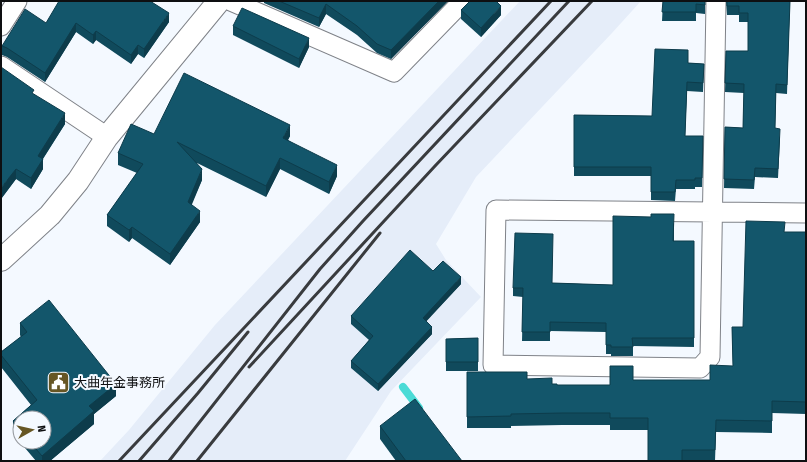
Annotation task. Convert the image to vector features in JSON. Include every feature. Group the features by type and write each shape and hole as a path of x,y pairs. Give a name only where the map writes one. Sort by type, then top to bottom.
{"street":[{"path":"1,26 16,1"},
{"path":"1,260 50,215 78,181 107,137 219,1"},
{"path":"231,1 394,72 463,1"},
{"path":"716,1 713,212 710,357 700,368 493,365 496,210 713,212 806,213"},
{"path":"1,66 107,137"}],"shaded area":[{"path":"520,1 641,1 476,177 436,244 446,260 481,297 391,391 345,461 100,461 129,430 215,325"}],"building":[{"path":"59,1 150,1 169,13 144,49 138,45 131,55 96,31 93,35 76,23 45,73 2,46 25,9 46,23"},
{"path":"279,1 439,1 391,50 377,44 357,26 326,4 319,18"},
{"path":"470,1 496,1 501,6 481,28 461,10"},
{"path":"663,1 705,1 705,5 696,4 696,12 662,12"},
{"path":"727,1 790,1 787,85 776,84 775,128 780,129 778,169 755,168 754,180 724,179 725,127 743,128 744,84 725,83 726,51 748,51 748,13 739,13 739,6 727,6"},
{"path":"242,8 309,38 299,59 233,26"},
{"path":"655,49 688,50 688,63 704,64 703,83 687,82 685,136 703,136 702,178 695,178 695,180 676,180 675,192 651,192 651,167 574,167 574,115 652,116"},
{"path":"1,67 34,90 32,93 65,113 38,156 43,159 31,178 16,169 1,188"},
{"path":"184,73 290,125 283,138 337,165 329,182 280,158 266,186 177,142 202,169 188,202 200,211 170,254 132,227 129,230 107,215 143,164 118,153 131,124 154,134"},
{"path":"651,214 674,214 673,241 694,241 694,338 632,338 633,347 611,347 611,345 606,345 606,323 550,322 550,332 522,332 523,288 513,288 515,233 553,234 552,283 613,285 613,216 651,217"},
{"path":"746,221 785,222 784,232 806,232 806,402 772,401 772,421 716,420 715,450 682,450 682,461 648,461 648,418 610,418 610,413 511,414 511,416 467,417 467,372 527,372 527,379 552,378 552,384 557,385 610,385 610,366 633,366 633,380 710,380 710,365 733,366 732,327 743,327"},
{"path":"410,250 433,271 443,261 461,277 423,318 432,327 378,384 351,361 373,336 351,316"},
{"name":"大曲年金事務所","path":"49,300 116,384 89,406 94,411 52,447 52,410 26,410 37,400 1,355 1,352 27,332 20,323"},
{"path":"478,338 478,362 446,362 446,339"},
{"path":"415,399 462,461 406,461 380,426"},
{"name":"大曲年金事務所","path":"37,450 49,450 42,456"}],"waterway":[{"path":"403,387 419,408"}],"railway":[{"path":"119,461 551,1"},
{"path":"169,461 320,269 569,1"},
{"path":"249,367 435,166 592,1"},
{"path":"197,461 380,233"},
{"path":"139,461 248,332"}],"place":[{"name":"大曲年金事務所","path":"58,382"}]}
